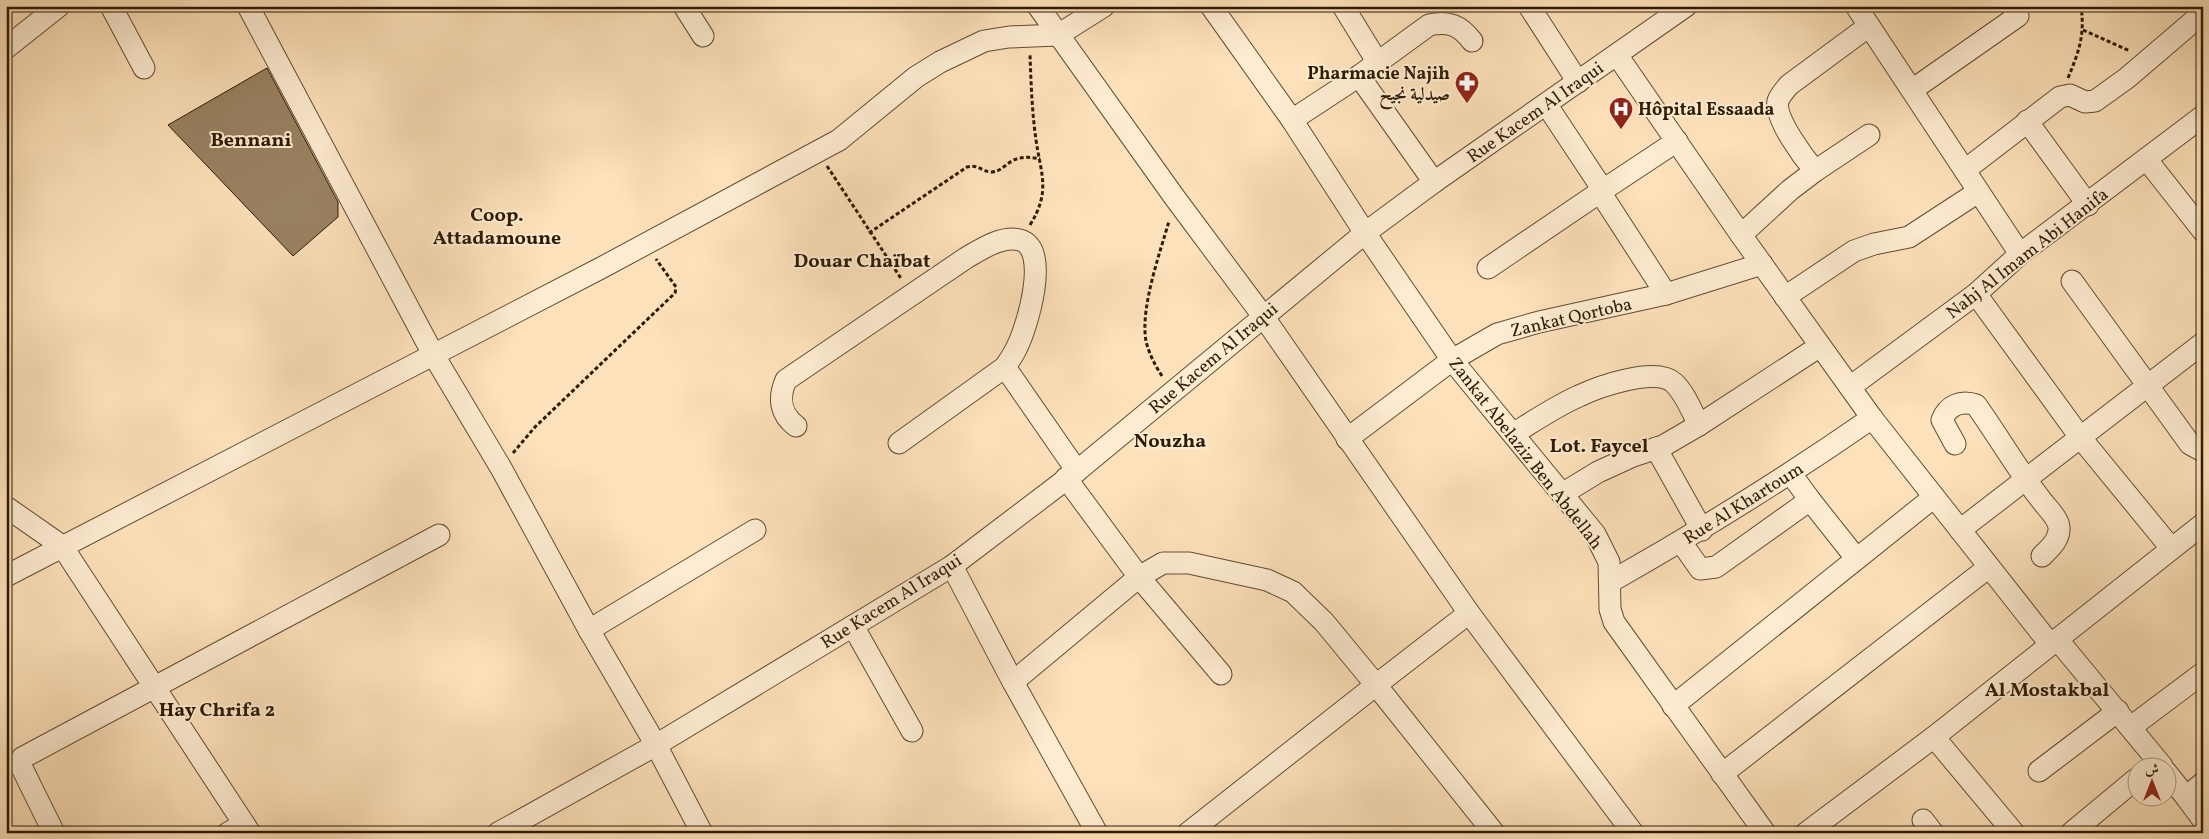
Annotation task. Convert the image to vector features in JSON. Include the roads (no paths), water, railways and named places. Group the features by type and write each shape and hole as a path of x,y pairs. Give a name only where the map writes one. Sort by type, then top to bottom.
{"street":[{"path":"6,48 59,6"},
{"path":"111,6 144,68"},
{"path":"248,6 434,354 501,468 588,630 656,745 702,833"},
{"path":"684,6 703,36"},
{"path":"1038,6 1175,198 1263,316 1469,613 1633,833"},
{"path":"6,576 646,244 839,140 916,77 940,62 984,41 1009,37 1058,35 1104,6"},
{"name":"Zankat Abelaziz Ben Abdellah","path":"1211,6 1292,120 1365,234 1452,360 1595,534 1609,562 1610,610 1614,622 1765,833"},
{"path":"1343,6 1378,63"},
{"path":"1529,6 1578,82"},
{"name":"Rue Kacem Al Iraqui","path":"498,833 656,745 952,566 1072,475 1365,234 1434,182 1686,6"},
{"path":"1856,6 2020,254"},
{"path":"1912,90 2018,16 2012,6"},
{"path":"1964,170 2027,120 2060,97 2070,95 2085,102 2095,101 2127,78 2203,13"},
{"path":"1292,120 1378,63 1428,25 1442,22 1456,25 1464,30 1472,41"},
{"path":"1815,171 1803,156 1780,118 1777,103 1789,85 1869,26"},
{"path":"1617,55 1741,235 1872,418 1989,567 2124,719 2151,756"},
{"path":"1359,76 1434,182"},
{"path":"1546,104 1666,294"},
{"name":"Nahj Al Imam Abi Hanifa","path":"1850,388 1976,294 2020,254 2088,205 2203,116"},
{"path":"2027,120 2088,205"},
{"path":"1741,235 1790,190 1869,135"},
{"path":"1488,268 1676,141"},
{"path":"2147,160 2202,228"},
{"path":"1785,297 1854,251 1874,244 1909,237 1978,192"},
{"path":"796,426 789,421 783,412 780,398 786,380 966,258 987,246 1004,240 1019,240 1029,245 1035,256 1035,277 1026,323 1017,347 1005,367 899,443"},
{"name":"Zankat Qortoba","path":"1347,439 1452,360 1497,334 1539,322 1666,294 1762,264"},
{"path":"2072,281 2190,444 2203,451"},
{"path":"1976,294 2080,436 2171,548"},
{"path":"1960,530 2203,343"},
{"path":"1562,494 1598,472 1656,448 1699,425 1820,346"},
{"path":"1005,367 1072,475 1139,577 1221,674"},
{"path":"1513,434 1577,396 1596,389 1651,376 1665,378 1673,382 1699,425"},
{"path":"1954,444 1942,420 1946,412 1956,404 1966,401 1976,405 2025,480 2059,524 2059,534 2054,544 2042,556"},
{"name":"Rue Al Khartoum","path":"1610,582 1702,530 1791,474 1872,418"},
{"path":"1656,448 1702,530"},
{"path":"1791,474 1856,558"},
{"path":"1673,706 1934,497"},
{"path":"1680,542 1700,569 1716,567 1810,500"},
{"path":"6,507 62,546 156,687 241,830"},
{"path":"588,630 755,530"},
{"path":"1806,833 1934,737 2171,548 2200,533"},
{"path":"54,833 20,760 439,536"},
{"path":"1013,682 1139,577 1163,562 1190,562 1267,580 1293,592 1324,622 1494,833"},
{"path":"952,566 1013,682 1097,833"},
{"path":"1722,774 1989,567"},
{"path":"1188,833 1469,613"},
{"path":"853,626 912,731"},
{"path":"2039,772 2203,673"},
{"path":"1934,737 2014,833"},
{"path":"2186,797 2203,783"},
{"path":"2176,786 2203,820"},
{"path":"2071,833 2126,787"}],"place":[{"name":"Pharmacie Najih صيدلية نجيح","path":"1467,104"},
{"name":"Hôpital Essaada","path":"1621,130"}],"district":[{"name":"Bennani","path":"251,139"},
{"name":"Coop. Attadamoune","path":"497,226"},
{"name":"Douar Chaïbat","path":"862,260"},
{"name":"Nouzha","path":"1170,440"},
{"name":"Lot. Faycel","path":"1599,445"},
{"name":"Al Mostakbal","path":"2047,689"},
{"name":"Hay Chrifa 2","path":"217,709"}]}
